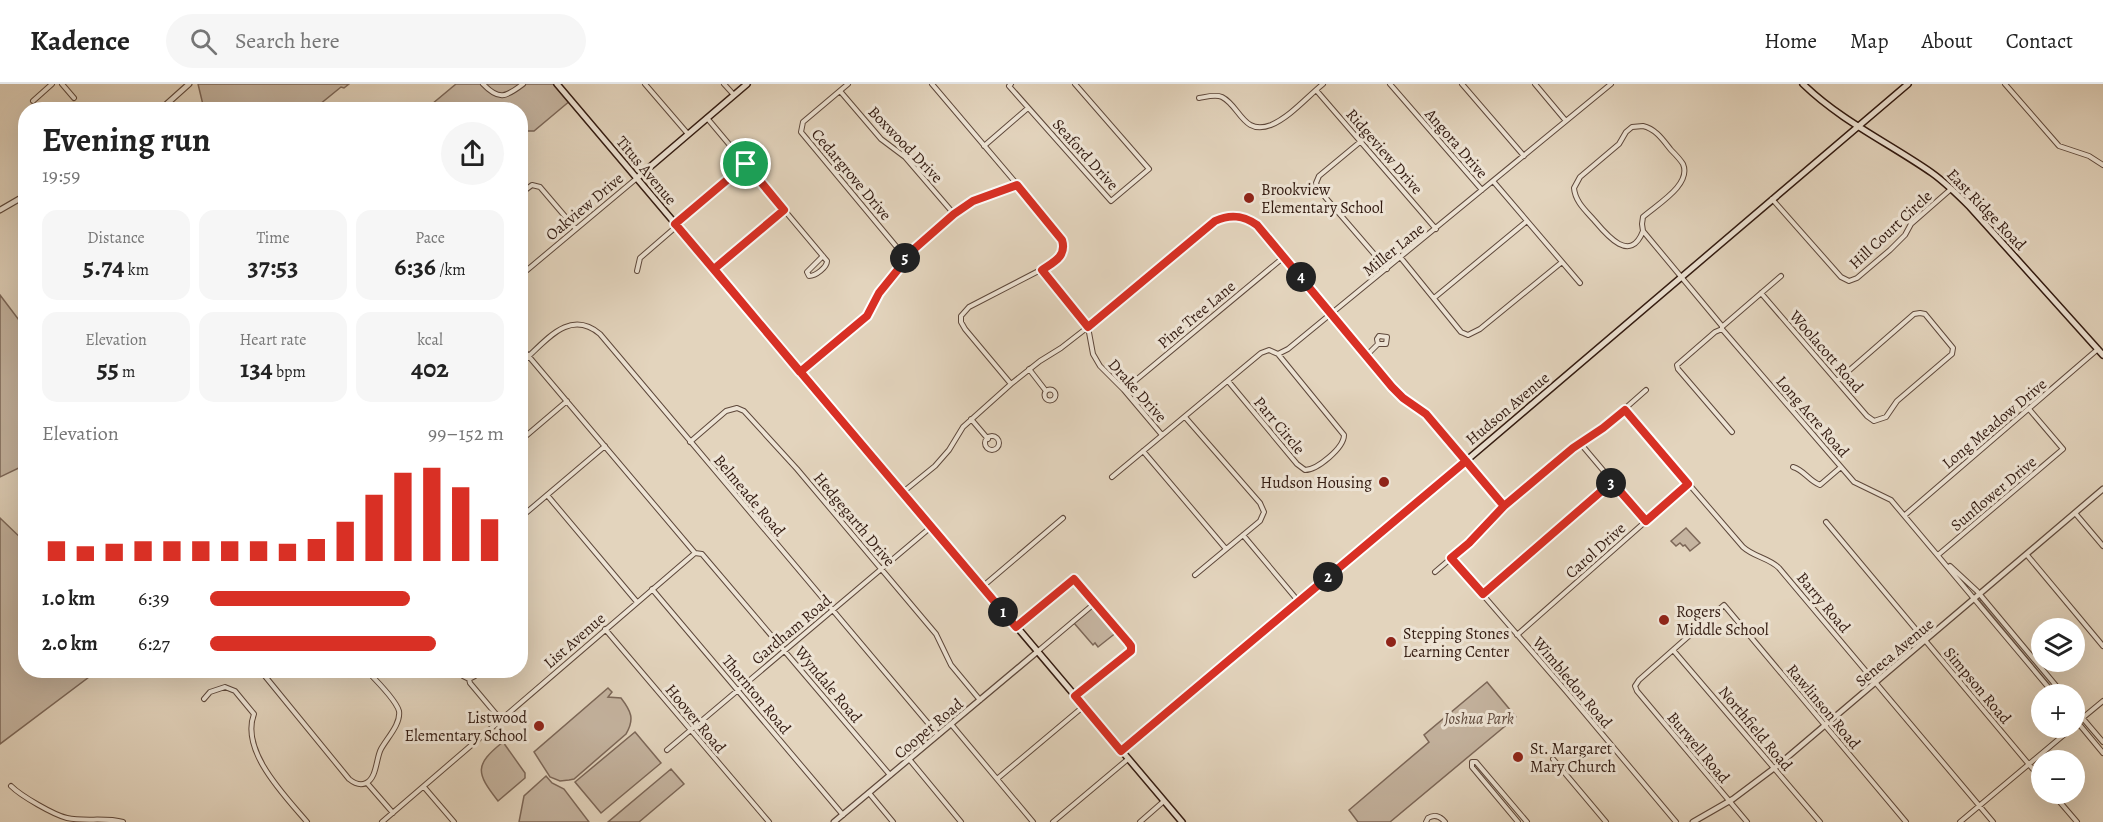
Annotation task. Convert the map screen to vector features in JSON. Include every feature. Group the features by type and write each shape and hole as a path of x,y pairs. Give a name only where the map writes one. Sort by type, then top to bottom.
{"main road":[{"name":"Titus Avenue","path":"557,84 1182,822"},
{"path":"637,178 747,84"},
{"name":"East Ridge Road","path":"1803,84 1824,104 1928,171 1951,189 1970,207 2103,355"},
{"name":"Hudson Avenue","path":"1121,751 1466,461 1908,84"}],"street":[{"path":"33,101 52,84"},
{"path":"62,84 74,98"},
{"path":"169,102 189,84"},
{"path":"483,84 496,95 506,95 523,84"},
{"path":"645,84 688,134"},
{"path":"724,84 734,95"},
{"name":"Cedargrove Drive","path":"848,84 803,122 801,132 905,257"},
{"path":"932,84 1062,240 1064,249 1061,255 1042,270 969,307 961,315 961,322 965,329 1011,384"},
{"name":"Seaford Drive","path":"1010,85 1111,201 1149,169 1075,84"},
{"path":"1199,98 1222,97 1246,122 1252,126 1262,127 1279,121 1323,84"},
{"name":"Angora Drive","path":"1390,84 1482,190"},
{"path":"1462,84 1524,156"},
{"path":"1535,84 1566,121"},
{"path":"2005,84 2059,146 2089,156 2103,165"},
{"name":"Miller Lane","path":"1112,477 1264,351 1269,350 1278,354 1288,350 1609,85"},
{"name":"Ridgeview Drive","path":"1316,90 1436,229"},
{"name":"Boxwood Drive","path":"840,91 881,139 905,157 954,214"},
{"path":"984,146 1028,108"},
{"path":"707,118 823,256 828,264 813,276 809,276 808,269 823,256"},
{"path":"1643,126 1655,132 1681,161 1684,174 1678,188 1643,218 1643,231 1638,240 1630,244 1622,245 1614,242 1578,201 1575,185 1580,177 1619,144 1626,132 1632,127 1643,126"},
{"path":"1360,141 1319,176 1316,183 1319,190 1387,269"},
{"path":"637,271 640,258 746,164"},
{"name":"Oakview Drive","path":"528,269 574,228 637,178"},
{"path":"1493,181 1580,283"},
{"path":"528,188 532,185 540,187 574,228"},
{"path":"800,372 867,316 879,293 900,267 905,257 954,214 973,201 1017,185"},
{"name":"Hill Court Circle","path":"1773,199 1841,277 1849,281 1857,278 1890,250 1905,235 1911,224 1951,189"},
{"path":"0,210 18,200"},
{"path":"714,269 784,210"},
{"path":"902,492 935,466 971,419 1029,369 1088,327 1210,224 1224,217 1237,216 1252,221 1261,229 1399,395 1426,414 1504,506"},
{"path":"1434,298 1527,221"},
{"name":"Long Acre Road","path":"1643,231 1841,467 1858,485 1885,496 1905,515 1938,555 2055,684"},
{"name":"Pine Tree Lane","path":"1124,390 1284,257"},
{"path":"1401,258 1461,332 1468,335 1480,329 1562,262"},
{"name":"Drake Drive","path":"1042,270 1088,327 1096,361 1162,435"},
{"path":"1731,432 1677,365 1781,276"},
{"name":"Woolacott Road","path":"1761,293 1836,381 1867,416 1877,421 1886,417 1897,401 1952,354 1951,344 1925,314 1914,314 1836,381"},
{"name":"Belmeade Road","path":"529,356 567,325 576,323 591,328 605,340 938,735"},
{"path":"1366,356 1378,344"},
{"name":"Long Meadow Drive","path":"1905,515 2098,349"},
{"name":"Parr Circle","path":"1228,381 1302,469 1308,471 1314,469 1342,444 1344,435 1278,354"},
{"path":"529,356 695,553"},
{"path":"1029,369 1046,390"},
{"path":"1435,573 1469,543 1504,506 1580,443 1603,428 1646,390"},
{"path":"528,434 567,402"},
{"name":"Hedgegarth Drive","path":"690,442 726,411 736,408 744,411 936,634 951,665 980,700"},
{"name":"Sunflower Drive","path":"1938,555 2063,449 2030,409"},
{"name":"Barry Road","path":"1625,410 1746,550 1773,562 1779,568 1993,822"},
{"name":"Drake Drive","path":"1185,417 1260,503 1264,512 1263,518 1243,535"},
{"path":"971,419 988,438"},
{"path":"1580,443 1646,521"},
{"path":"528,511 605,446"},
{"path":"1143,451 1226,549"},
{"path":"1793,466 1804,471 1816,484 1820,485 1841,467"},
{"path":"1483,594 1612,482"},
{"name":"Carol Drive","path":"1517,635 1688,484"},
{"name":"Seneca Avenue","path":"1693,822 1730,801 1774,768 1978,598 2103,489"},
{"path":"547,495 637,602"},
{"path":"2075,513 2103,546"},
{"path":"982,587 1063,518"},
{"name":"Simpson Road","path":"1826,522 2031,767"},
{"name":"Gardham Road","path":"667,750 931,527"},
{"path":"1195,575 1243,535 1299,602"},
{"name":"Wyndale Road","path":"695,553 702,554 890,775"},
{"name":"List Avenue","path":"382,822 695,553"},
{"path":"2027,555 2103,646"},
{"name":"Wimbledon Road","path":"1451,558 1676,822"},
{"path":"1016,627 1073,579 1095,603 1132,648 1075,696"},
{"name":"Thornton Road","path":"652,589 843,815"},
{"name":"Long Acre Road","path":"1978,598 2047,684"},
{"path":"1037,652 1095,603"},
{"name":"Rawlinson Road","path":"1673,650 1724,605 1906,822"},
{"name":"Hoover Road","path":"605,629 769,822"},
{"name":"Burwell Road","path":"1673,650 1639,680 1635,686 1637,691 1748,822"},
{"name":"Northfield Road","path":"1673,650 1820,822"},
{"name":"Cooper Road","path":"834,822 1037,652"},
{"path":"267,678 349,779 358,784 367,783 373,775 380,751 399,715 394,702 373,678"},
{"path":"469,679 501,720"},
{"path":"204,699 210,692 225,687 237,693 254,714 251,724 252,733 263,765 307,822"},
{"path":"2085,716 2103,701"},
{"path":"997,780 1084,706"},
{"path":"2085,720 2103,742"},
{"path":"951,724 1033,822"},
{"path":"2085,734 2103,753"},
{"path":"1960,822 2058,738"},
{"path":"909,759 961,822"},
{"path":"1053,822 1128,759"},
{"path":"1553,759 1606,822"},
{"path":"1518,822 1472,767 1472,762 1476,762 1527,822"},
{"path":"367,783 393,813"},
{"path":"11,786 19,794 66,820 123,822"},
{"path":"424,787 454,822"},
{"path":"869,793 893,822"},
{"path":"1140,822 1164,801"},
{"path":"2062,804 2077,822"},
{"path":"1426,822 1433,816 1445,822"}],"green space":[{"path":"198,84 349,84 344,88 341,87 323,102 202,102"},
{"path":"456,84 557,84 571,100 534,131 528,131 528,102 434,102"},
{"path":"0,295 18,319 18,468 0,477"},
{"path":"0,518 18,535 18,678 88,678 0,744"},
{"path":"1686,528 1700,543 1690,551 1685,545 1680,543 1676,546 1671,541"},
{"path":"1979,600 1982,600 2031,658 2031,663"},
{"path":"1093,607 1117,632 1098,647 1095,643 1093,645 1074,623"},
{"path":"2039,672 2043,672 2053,684 2049,684"},
{"name":"Joshua Park","path":"1487,682 1516,717 1390,822 1358,822 1349,810 1429,742 1424,735"},
{"path":"608,688 612,692 608,697 621,698 629,711 631,719 626,734 574,779 560,781 550,777 534,752"},
{"path":"635,732 661,763 601,813 575,782"},
{"path":"503,742 525,773 525,778 498,801 485,783 481,770 487,757"},
{"path":"671,769 684,784 639,822 608,822"},
{"path":"546,776 552,783 564,789 589,822 519,822 524,796"}],"place":[{"name":"Brookview Elementary School","path":"1249,198"},
{"name":"Hudson Housing","path":"1384,482"},
{"name":"Rogers Middle School","path":"1664,620"},
{"name":"Stepping Stones Learning Center","path":"1391,642"},
{"name":"Listwood Elementary School","path":"539,726"},
{"name":"St. Margaret Mary Church","path":"1518,757"}],"route":[{"path":"746,164 675,224 739,299 800,372 1016,627 1074,579 1128,642 1132,648 1131,651 1075,696 1121,751 1201,685 1282,615 1310,593 1340,567 1413,506 1430,491 1466,461 1472,467 1504,506 1573,448 1625,410 1688,484 1646,521 1612,482 1483,594 1451,558 1469,543 1504,506 1472,467 1426,414 1399,395 1257,225 1237,216 1226,216 1210,224 1088,327 1042,270 1061,255 1064,249 1060,235 1017,185 973,201 954,214 905,257 893,278 879,293 867,316 800,372 714,269 784,210 746,164"}]}
